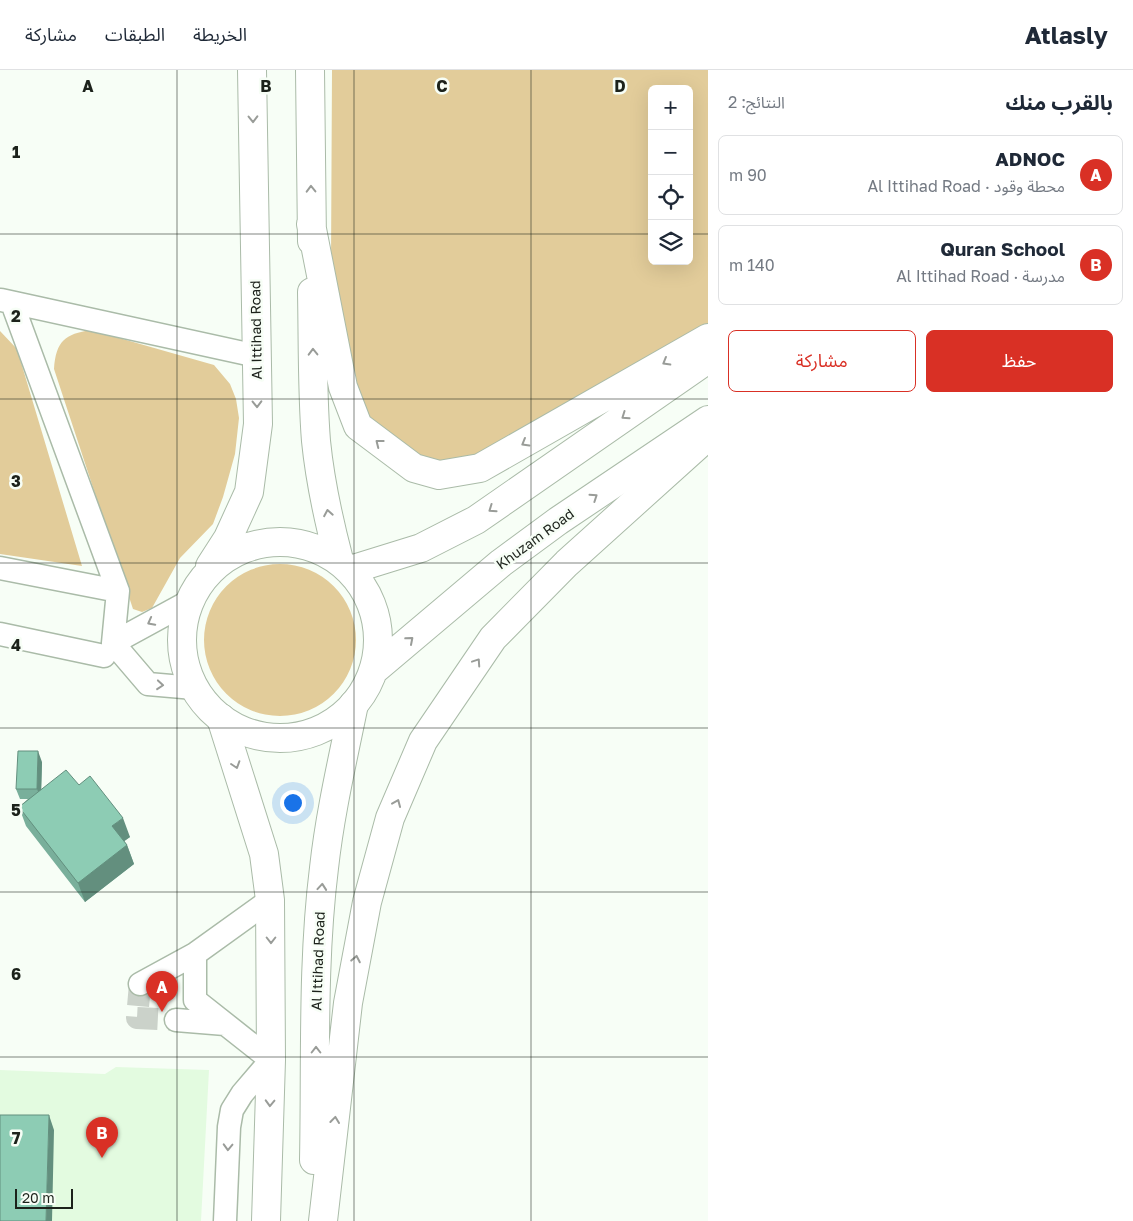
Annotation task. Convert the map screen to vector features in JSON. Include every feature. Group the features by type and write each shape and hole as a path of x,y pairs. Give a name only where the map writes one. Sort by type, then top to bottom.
{"main road":[{"name":"Al Ittihad Road","path":"204,578 228,538 249,492 258,424 252,70"},
{"path":"310,70 313,372 316,442 333,536 345,565 366,592 376,618 378,645 373,671 366,688 354,704 332,723 305,735 276,738 247,732 221,718 206,704 194,688 184,660 182,630 190,601 204,578 226,558 253,545 283,541 313,546 345,565 421,548 476,520 708,358"},
{"path":"312,224 343,387 358,426 414,468 440,475 480,468 708,338"},
{"name":"Khuzam Road","path":"373,671 501,563 558,520 708,420"},
{"path":"323,1221 348,1003 367,902 390,818 424,741 493,638 568,563 708,436"},
{"name":"Al Ittihad Road","path":"313,1221 317,947 324,867 335,796 354,704"},
{"path":"221,718 264,854 270,900 271,1060 266,1221"}],"lane":[{"path":"6,302 256,356"},
{"path":"6,302 118,591 108,649"},
{"path":"0,568 118,591"},
{"path":"108,649 190,601"},
{"path":"0,634 108,649 148,684 194,688"},
{"path":"140,984 195,954 270,900"},
{"path":"195,954 195,1000 271,1060 236,1101 230,1118 226,1221"},
{"path":"176,1020 225,1024"}],"shaded area":[{"path":"332,70 708,70 708,324 497,461 466,474 368,441 331,264"},
{"path":"91,330 214,365 230,384 236,399 239,418 235,454 213,524 180,558 152,608 142,612 133,609 54,369 57,352 64,340 75,334"},
{"path":"0,331 17,349 82,566 0,554"},
{"path":"280,564 309,570 334,586 350,611 356,640 350,669 334,694 309,710 280,716 251,710 226,694 210,669 204,640 210,611 226,586 251,570"},
{"path":"116,1067 209,1070 201,1221 0,1221 0,1070 105,1074"}],"building":[{"path":"18,751 38,751 37,789 16,789"},
{"path":"66,770 79,785 90,776 123,818 112,826 127,845 78,883 19,807"},
{"path":"0,1115 49,1115 46,1221 0,1221"}],"tunnel":[{"path":"140,984 137,1018 176,1020"}],"place":[{"name":"ADNOC","path":"162,1012"},
{"name":"Quran School","path":"102,1158"}]}
